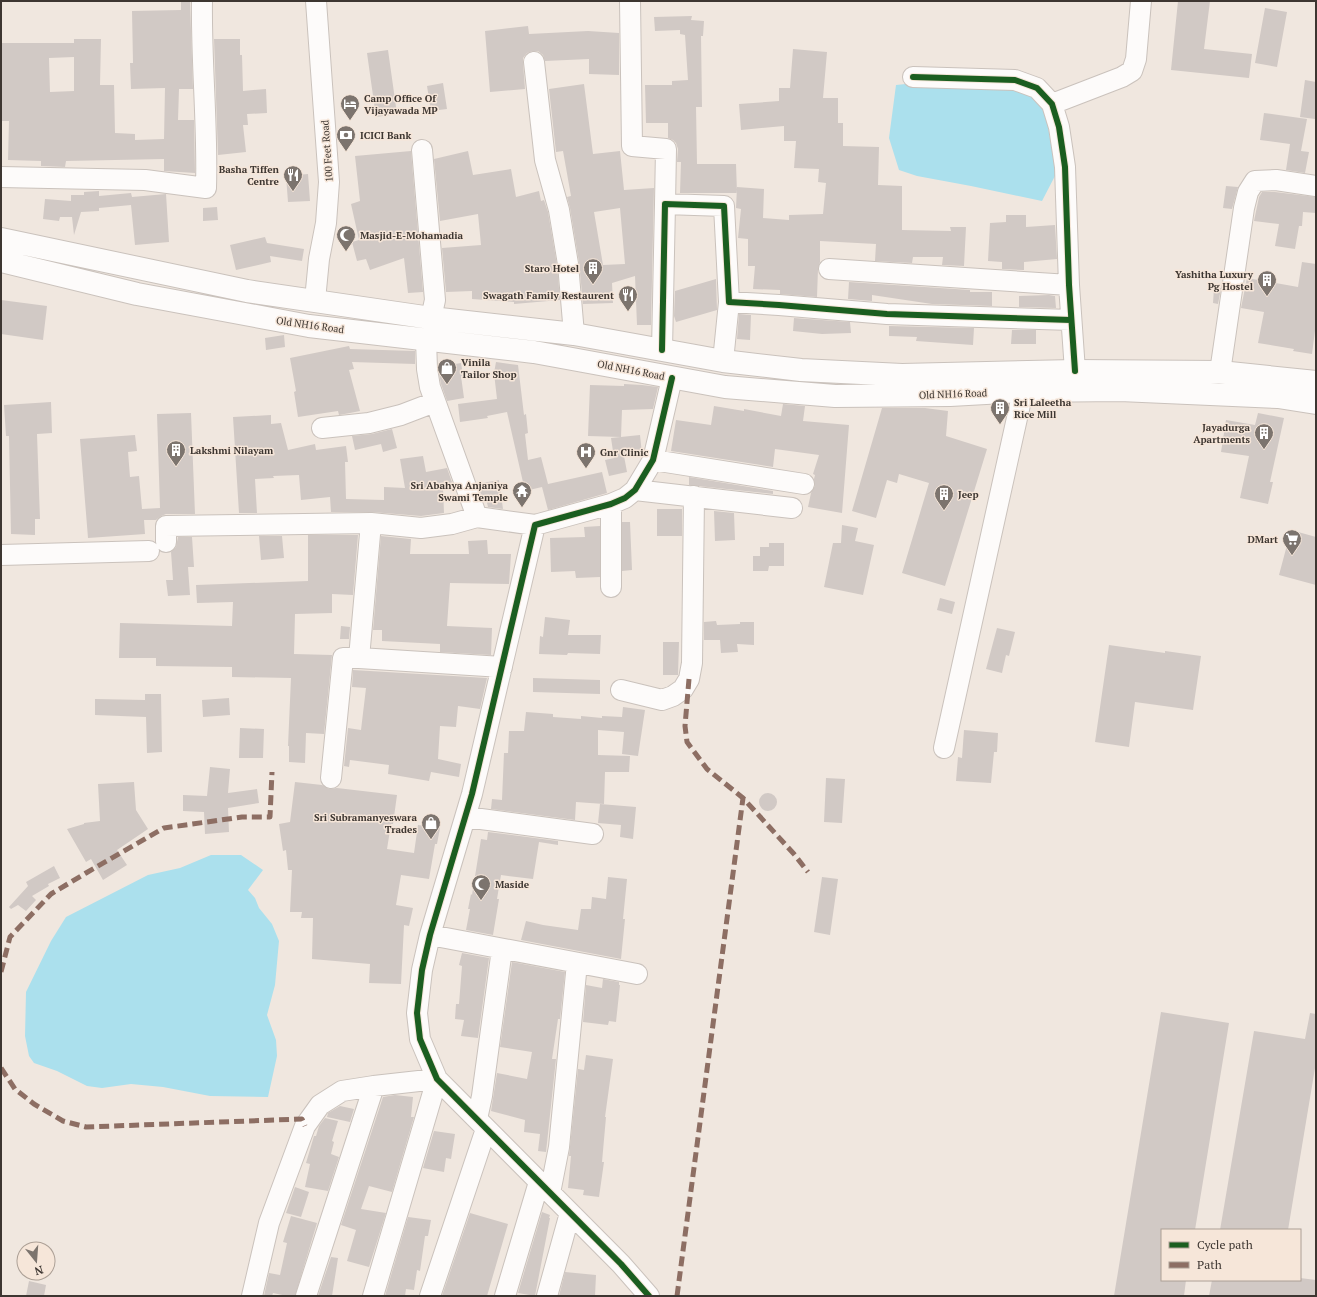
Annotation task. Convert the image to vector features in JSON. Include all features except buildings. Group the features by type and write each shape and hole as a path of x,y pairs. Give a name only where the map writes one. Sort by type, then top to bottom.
{"main road":[{"name":"Old NH16 Road","path":"1,239 247,291 431,318 574,334 723,361 801,370 902,375 1075,372 1220,372 1316,382"},
{"name":"Old NH16 Road","path":"1,261 137,294 309,326 534,352 724,387 834,396 950,395 1023,391 1120,390 1278,397 1316,403"},
{"path":"309,326 316,300"}],"street":[{"path":"1,177 144,180 206,188 207,159 204,104 202,1"},
{"name":"100 Feet Road","path":"316,1 329,182 326,223 319,258 316,300"},
{"path":"630,1 632,146 666,149 662,350"},
{"path":"1052,104 1122,77 1132,71 1136,59 1141,1"},
{"path":"534,62 545,160 559,210 568,264 574,334"},
{"path":"913,77 1015,80 1037,88 1052,104 1059,127 1065,167 1071,320 1075,372"},
{"path":"422,150 435,300 431,318"},
{"path":"1220,372 1244,208 1248,192 1255,181 1276,180 1316,186"},
{"path":"665,204 724,206 729,302 723,361"},
{"path":"828,270 1070,285"},
{"path":"729,302 887,314 1071,320"},
{"path":"426,339 430,387 477,517"},
{"path":"166,542 166,526 371,523 421,528 452,524 477,517 535,525 611,504 625,498 635,490 653,460 672,378"},
{"path":"944,748 1023,391"},
{"path":"322,428 369,423 401,415 435,402"},
{"path":"653,460 804,484"},
{"path":"635,490 792,508"},
{"path":"621,690 662,700 673,696 683,689 689,679 692,663 694,496"},
{"path":"611,504 611,588"},
{"path":"360,658 371,523"},
{"path":"535,525 466,817 430,935 422,970 417,1013 420,1039 437,1079 621,1264 649,1296"},
{"path":"1,555 149,551"},
{"path":"331,778 344,658 502,667"},
{"path":"466,817 593,834"},
{"path":"430,935 637,974"},
{"path":"430,1296 481,1124 482,1096 502,949"},
{"path":"505,1296 559,1147 577,963"},
{"path":"252,1296 269,1223 305,1126 320,1105 342,1091 437,1079"},
{"path":"373,1296 437,1079"},
{"path":"306,1296 374,1086"},
{"path":"546,1296 570,1213"}],"water":[{"path":"925,82 1024,89 1037,99 1046,115 1056,174 1042,201 917,176 899,170 889,138 896,85"},
{"path":"211,855 241,855 263,870 248,890 255,898 259,908 272,924 279,941 275,985 267,1015 276,1040 277,1056 268,1097 210,1096 163,1087 131,1084 102,1088 87,1086 57,1071 34,1063 29,1056 25,1036 26,992 51,941 66,917 148,875 180,868"}],"marked path":[{"path":"689,679 685,726 687,742 707,769 743,798 794,854 808,872"},
{"path":"1,972 10,937 51,894 164,828 242,817 270,817 272,772"},
{"path":"677,1296 743,798"},
{"path":"1,1068 15,1089 34,1104 63,1121 86,1127 302,1119 305,1126"}],"cycle path":[{"path":"913,77 1015,80 1037,88 1052,104 1059,127 1065,167 1069,285 1075,371"},
{"path":"662,350 665,204 724,206 729,302 887,314 1071,320"},
{"path":"649,1296 621,1264 437,1079 420,1039 417,1013 422,970 430,935 472,794 535,525 611,504 625,498 635,490 653,460 672,378"}],"place":[{"name":"Camp Office Of Vijayawada MP","path":"350,121"},
{"name":"ICICI Bank","path":"346,152"},
{"name":"Basha Tiffen Centre","path":"293,192"},
{"name":"Masjid-E-Mohamadia","path":"346,252"},
{"name":"Staro Hotel","path":"593,285"},
{"name":"Yashitha Luxury Pg Hostel","path":"1267,297"},
{"name":"Swagath Family Restaurent","path":"628,312"},
{"name":"Vinila Tailor Shop","path":"447,385"},
{"name":"Sri Laleetha Rice Mill","path":"1000,425"},
{"name":"Jayadurga Apartments","path":"1264,450"},
{"name":"Lakshmi Nilayam","path":"176,467"},
{"name":"Gnr Clinic","path":"586,469"},
{"name":"Sri Abahya Anjaniya Swami Temple","path":"522,508"},
{"name":"Jeep","path":"944,511"},
{"name":"DMart","path":"1292,556"},
{"name":"Sri Subramanyeswara Trades","path":"431,840"},
{"name":"Maside","path":"481,901"}]}
